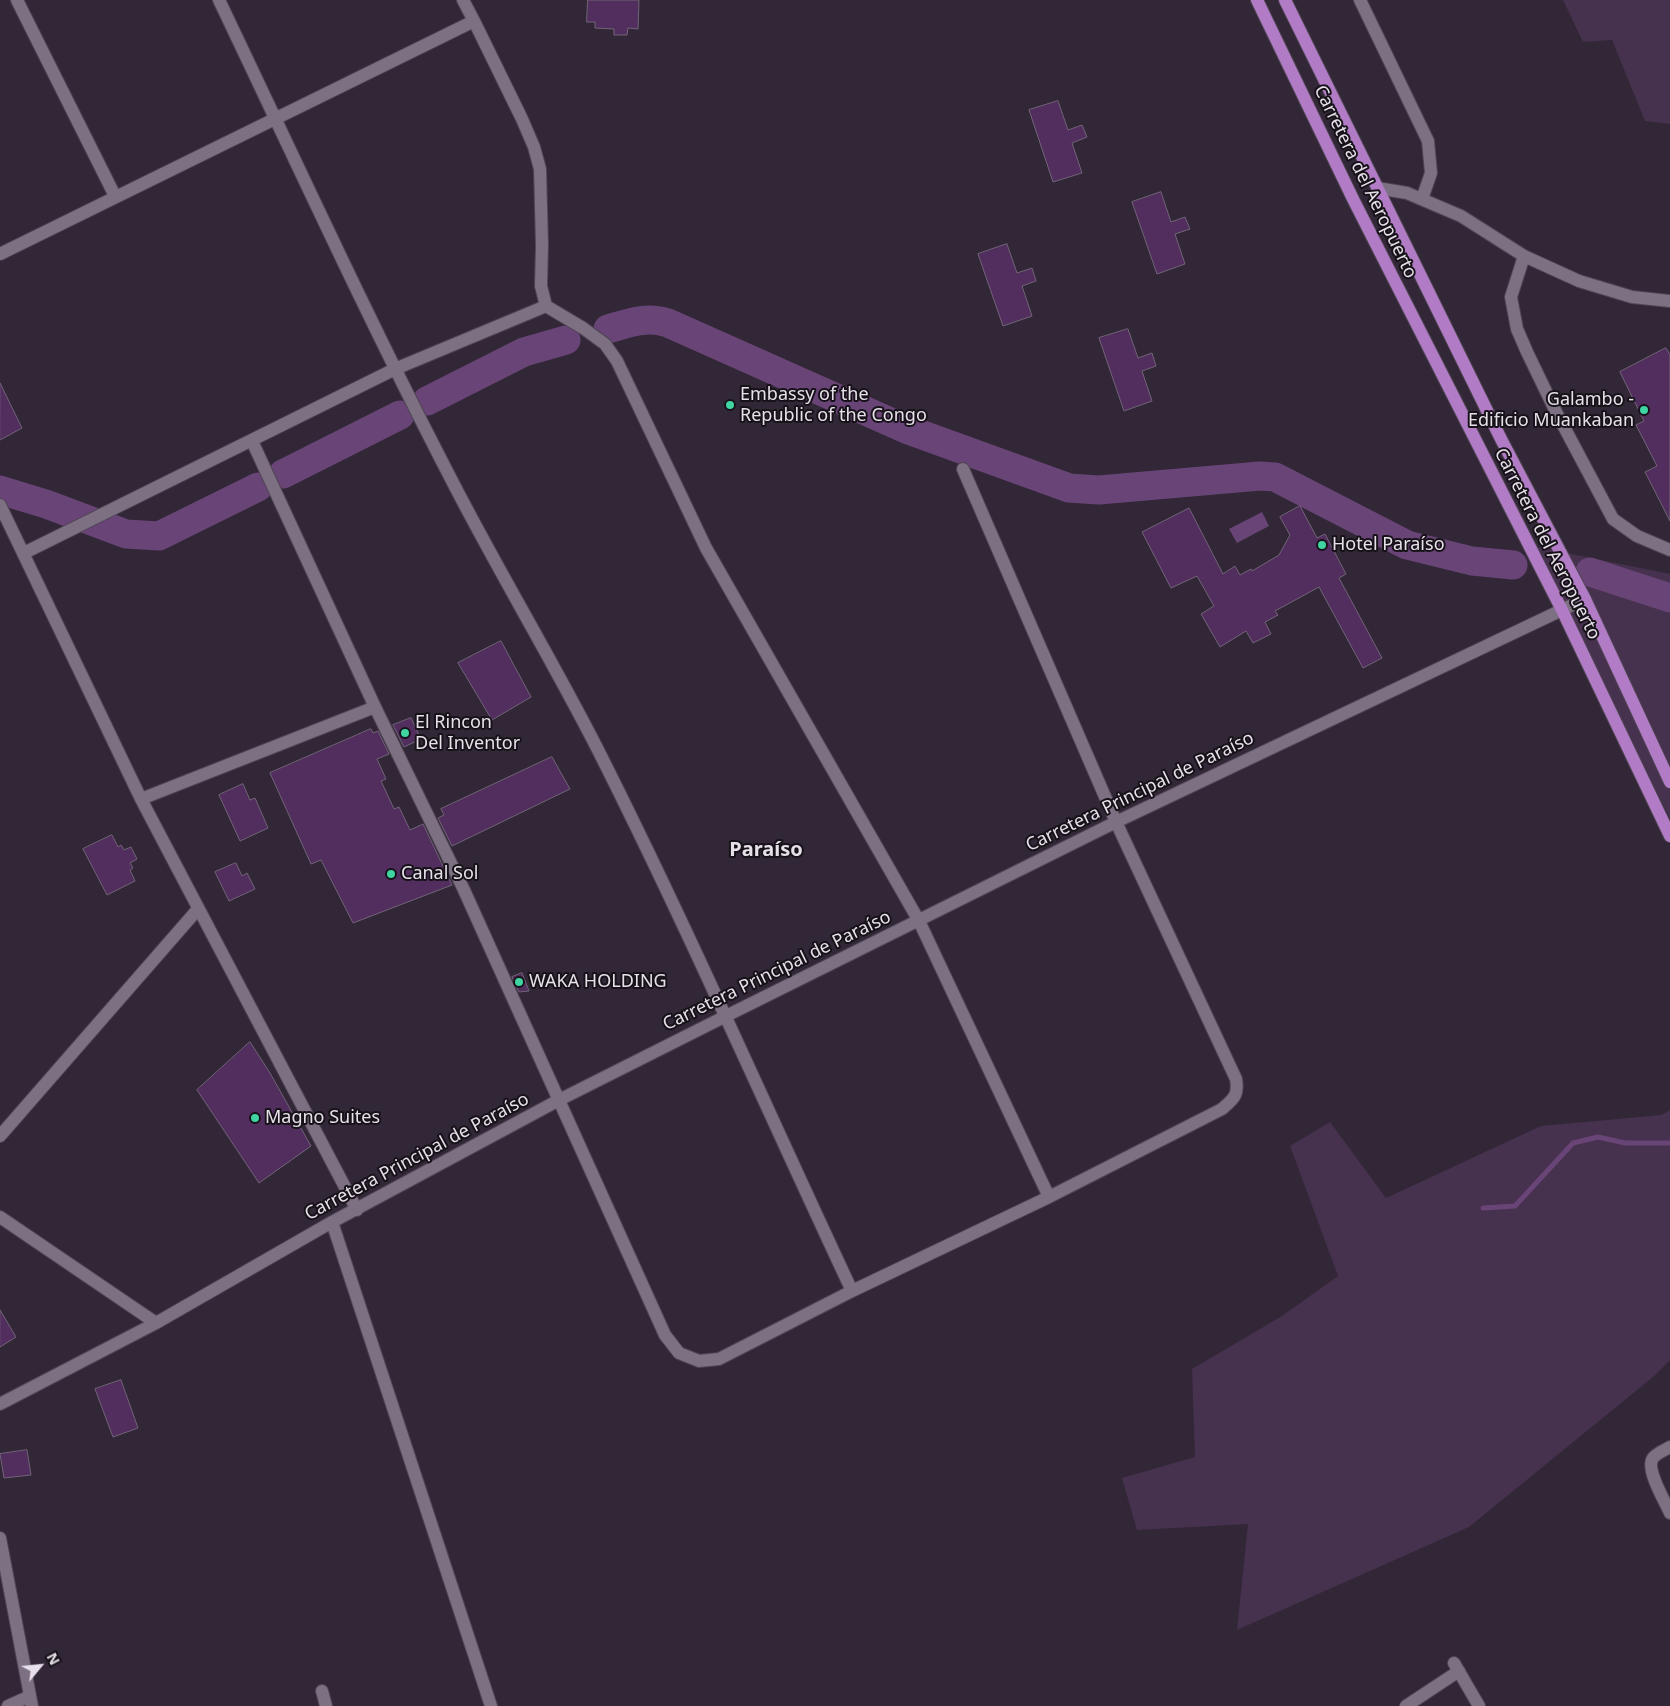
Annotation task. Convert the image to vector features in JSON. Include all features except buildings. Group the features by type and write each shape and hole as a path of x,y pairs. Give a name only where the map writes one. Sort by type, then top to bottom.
{"main road":[{"name":"Carretera del Aeropuerto","path":"1256,0 1357,208 1562,610 1670,836"},
{"name":"Carretera del Aeropuerto","path":"1285,0 1501,439 1584,599 1670,782"}],"street":[{"path":"16,0 115,196"},
{"path":"219,0 395,369 450,477 596,747 726,1016 852,1291"},
{"path":"463,0 522,119 534,147 540,169 541,286 546,306 583,328 605,344 617,361 706,548 919,921 1049,1197"},
{"path":"1360,0 1428,141 1431,173 1422,199"},
{"path":"0,254 115,196 474,22"},
{"path":"1377,188 1407,193 1461,216 1524,256 1579,282 1632,297 1670,301"},
{"path":"1524,256 1511,297 1518,329 1555,410 1613,519 1637,536 1670,550"},
{"path":"24,553 395,369 546,306"},
{"path":"252,441 375,707 464,890 665,1335 679,1353 699,1361 719,1359 852,1291 1049,1197 1222,1110 1234,1099 1238,1089 1236,1079 1116,822 963,469"},
{"path":"0,505 141,799 357,1210"},
{"name":"Carretera Principal de Paraíso","path":"0,1404 156,1323 332,1222 559,1100 1116,822 1584,599"},
{"path":"141,799 375,707"},
{"path":"0,1136 198,909"},
{"path":"0,1217 156,1323"},
{"path":"332,1222 492,1706"},
{"path":"1670,1448 1654,1457 1651,1463 1652,1473 1670,1513"},
{"path":"0,1538 31,1701 8,1706"},
{"path":"1406,1706 1456,1667 1479,1706"},
{"path":"322,1691 326,1706"}],"shaded area":[{"path":"1563,0 1670,0 1670,124 1645,121 1612,40 1583,42"},
{"path":"1262,512 1269,526 1237,543 1229,529"},
{"path":"1532,546 1670,574 1670,818 1550,582"},
{"path":"1670,1110 1670,1360 1653,1377 1469,1527 1237,1630 1248,1524 1137,1530 1122,1478 1195,1457 1192,1369 1282,1316 1338,1276 1290,1146 1330,1122 1386,1198 1541,1126 1661,1115"}],"waterway":[{"path":"608,329 645,320 668,323 906,429 1069,488 1099,490 1260,476 1275,477 1407,545 1472,561 1513,565"},
{"path":"427,401 524,352 566,340"},
{"path":"283,474 400,415"},
{"path":"0,490 46,504 126,534 159,536 258,487"},
{"path":"1590,572 1670,598"},
{"path":"1483,1208 1515,1206 1573,1143 1598,1137 1625,1143 1670,1143"}],"place":[{"name":"Embassy of the Republic of the Congo","path":"730,405"},
{"name":"Galambo - Edificio Muankaban","path":"1644,410"},
{"name":"Hotel Paraíso","path":"1322,545"},
{"name":"El Rincon Del Inventor","path":"405,733"},
{"name":"Canal Sol","path":"391,874"},
{"name":"WAKA HOLDING","path":"519,982"},
{"name":"Magno Suites","path":"255,1118"}],"district":[{"name":"Paraíso","path":"766,850"}]}
